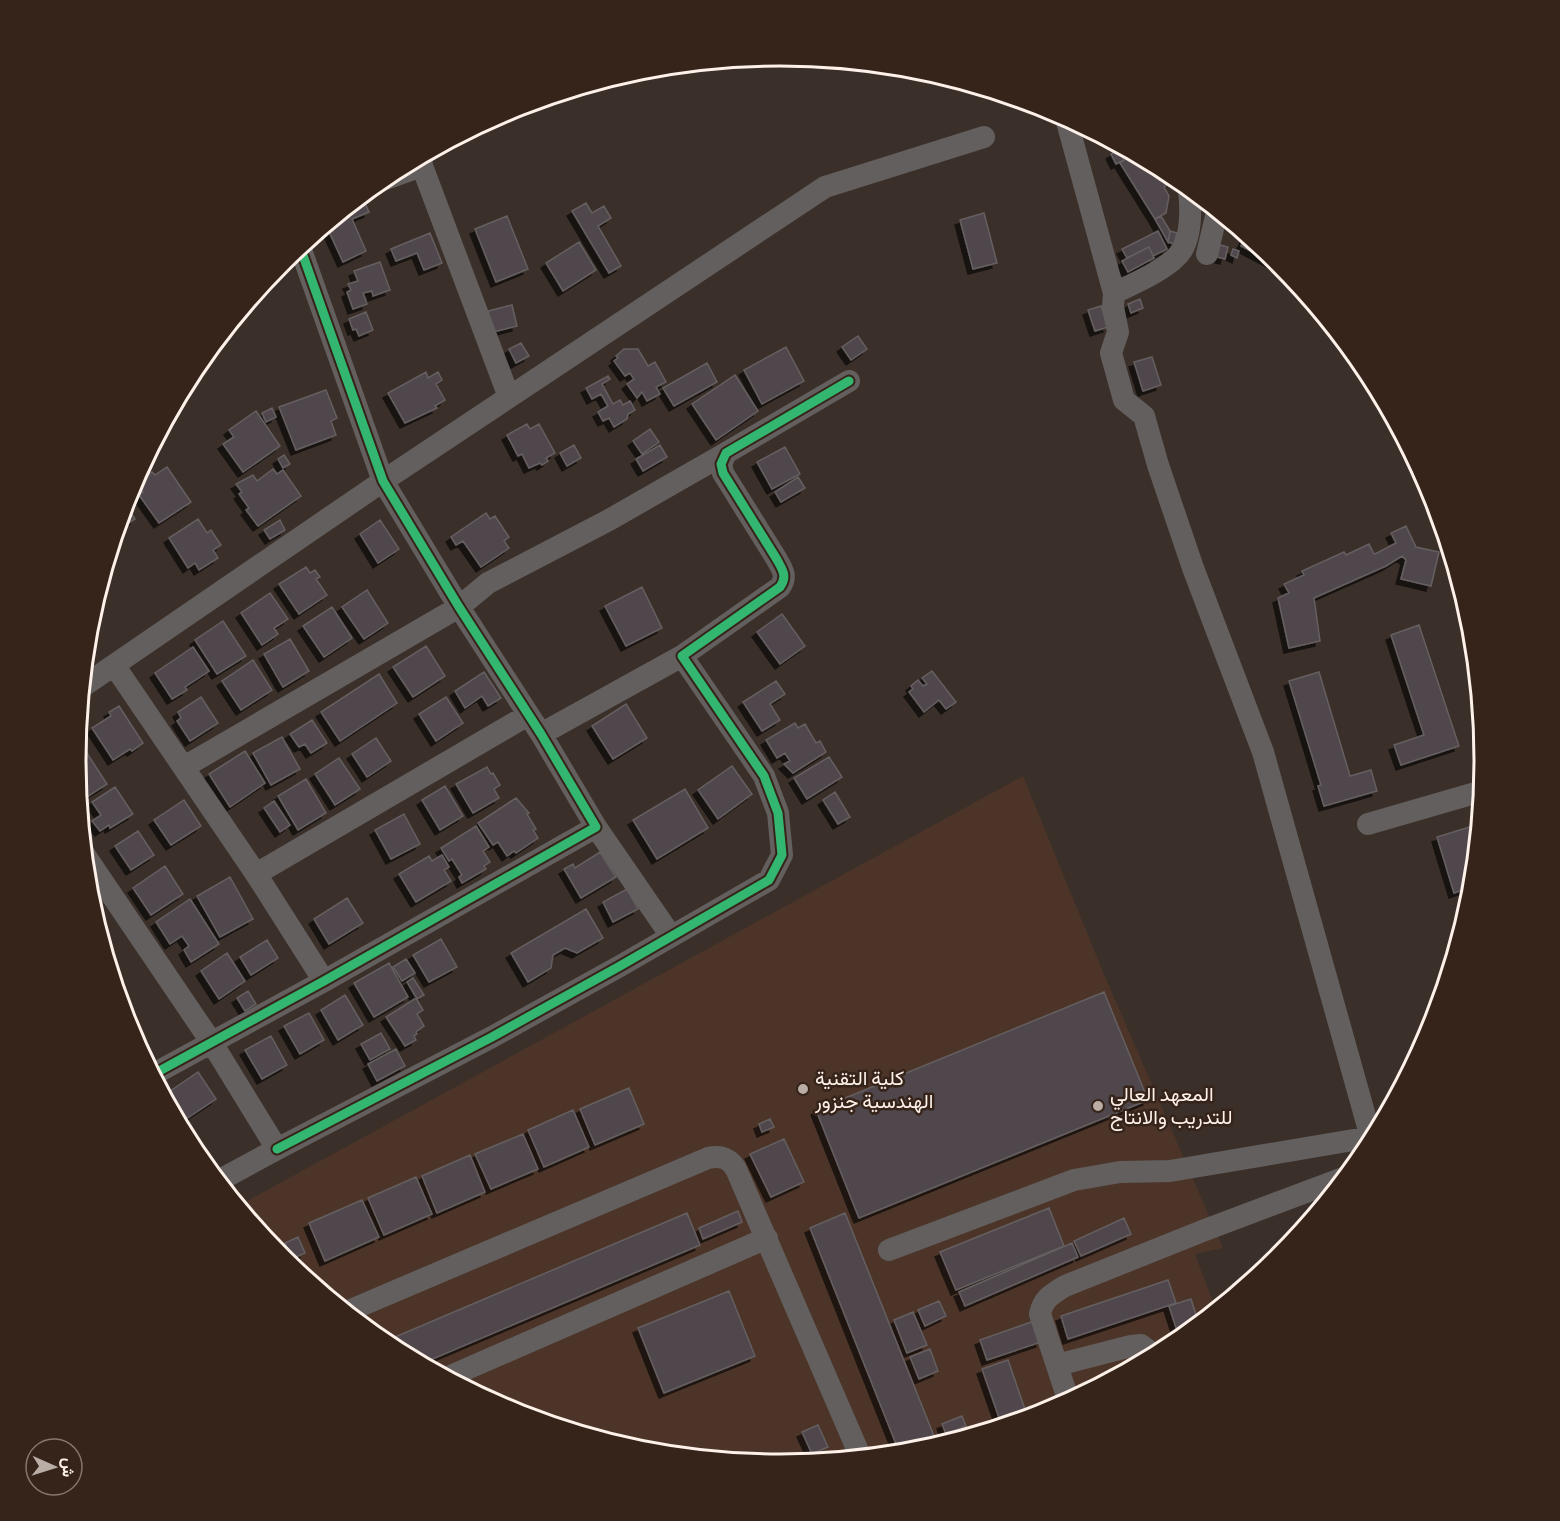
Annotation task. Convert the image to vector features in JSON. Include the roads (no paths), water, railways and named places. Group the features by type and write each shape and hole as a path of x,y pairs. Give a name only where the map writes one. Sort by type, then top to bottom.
{"street":[{"path":"1069,130 1114,293 1113,307 1118,332 1111,353 1124,400 1144,416 1193,568 1263,752 1368,1128"},
{"path":"90,682 509,397 825,187 984,137"},
{"path":"423,165 509,397"},
{"path":"1114,293 1172,260 1181,250 1187,237 1189,200"},
{"path":"1207,254 1215,220"},
{"path":"303,256 383,482 596,826 671,936"},
{"path":"184,767 459,607 488,584 609,520 849,381"},
{"path":"541,734 682,657 780,587 785,580 776,558 723,473 721,464 726,453"},
{"path":"225,1177 492,1037 769,880 782,855 778,813 764,776 682,657"},
{"path":"114,665 256,874 324,981"},
{"path":"256,874 528,715"},
{"path":"1368,825 1473,794"},
{"path":"159,1071 324,981 596,826"},
{"path":"94,869 212,1043 277,1149"},
{"path":"889,1250 1074,1180 1120,1172 1170,1171 1360,1141"},
{"path":"354,1309 714,1156 728,1159 733,1163 768,1238 858,1450"},
{"path":"1066,1393 1040,1314 1042,1304 1050,1296 1065,1286 1331,1183"},
{"path":"456,1374 768,1238"},
{"path":"1057,1365 1131,1346 1141,1345 1147,1350"}],"place":[{"name":"كلية التقنية الهندسية جنزور","path":"803,1089"},
{"name":"المعهد العالي للتدريب والانتاج","path":"1098,1106"}]}
